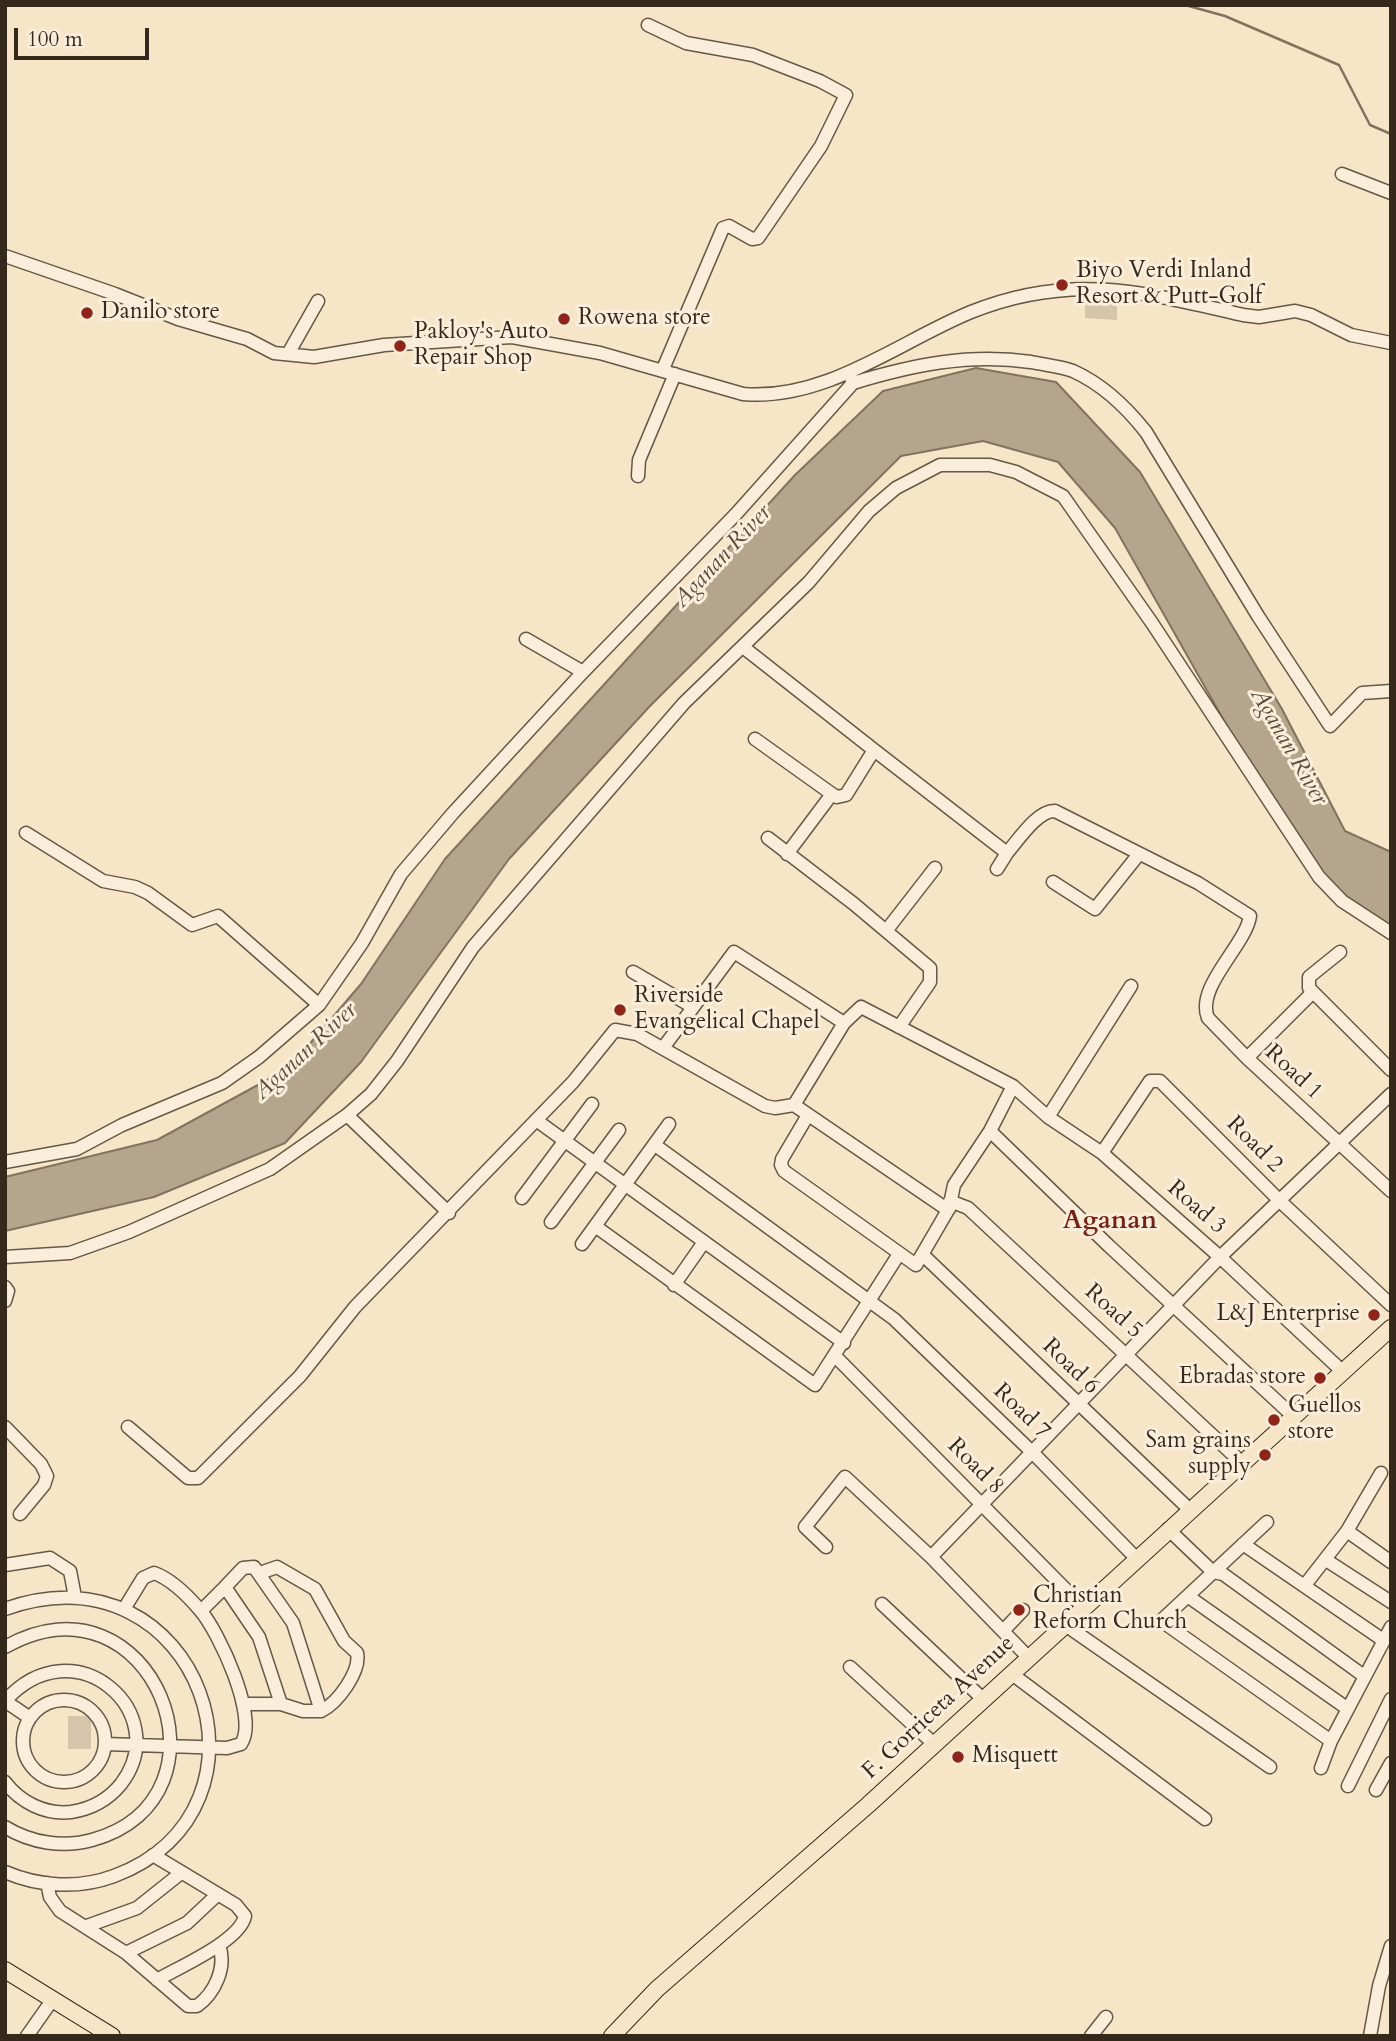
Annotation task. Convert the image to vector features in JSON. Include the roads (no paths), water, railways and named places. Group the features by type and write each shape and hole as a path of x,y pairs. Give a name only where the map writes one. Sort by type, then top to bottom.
{"main road":[{"name":"F. Gorriceta Avenue","path":"612,2036 657,1989 984,1700 1189,1509 1391,1328"},
{"path":"5,1970 111,2035"}],"street":[{"path":"638,476 639,460 669,371 723,228 729,226 752,239 758,238 821,146 845,95 820,80 753,55 685,43 648,25"},
{"path":"1342,174 1391,193"},
{"path":"5,256 115,293 178,320 247,339 274,353 314,357 384,345 512,337 600,353 743,394 763,396 851,377 973,358 1015,360 1073,371 1123,406 1146,432 1258,616 1331,726 1362,693 1391,691"},
{"path":"5,1162 76,1149 122,1125 222,1083 260,1057 319,1004 362,943 401,874 583,672 736,514 851,377 971,312 1004,301 1061,289 1136,290 1259,317 1295,311 1311,315 1350,335 1391,344"},
{"path":"288,354 318,301"},
{"path":"5,1257 70,1253 128,1232 270,1169 347,1115 371,1094 397,1062 473,947 684,703 809,582 869,511 896,488 940,465 990,465 1016,472 1063,496 1319,877 1342,901 1391,933"},
{"path":"526,639 583,672"},
{"path":"743,647 1007,853"},
{"path":"755,738 837,797 846,795 874,750"},
{"path":"787,854 832,794"},
{"path":"996,869 1038,815 1046,810 1055,811 1139,854 1095,909 1053,882"},
{"path":"26,833 103,881 135,887 148,893 192,925 218,916 319,1004"},
{"path":"768,838 886,931 905,950 924,962 932,976 899,1027"},
{"name":"Road 1","path":"1139,854 1198,883 1248,913 1250,921 1220,969 1205,1011 1247,1058 1391,1191"},
{"path":"886,931 934,868"},
{"path":"128,1427 188,1478 198,1478 300,1376 355,1307 449,1213 573,1082 615,1030 637,1034 765,1106 775,1108 794,1105 844,1023 734,951 663,1048"},
{"path":"1340,952 1309,977 1309,988 1390,1067"},
{"path":"633,972 693,1007"},
{"path":"1048,1117 1131,986"},
{"path":"1247,1058 1313,992"},
{"name":"Road 3","path":"844,1023 861,1007 1013,1086 1048,1117 1102,1153 1220,1256 1342,1371"},
{"name":"Road 2","path":"1102,1153 1150,1081 1154,1079 1180,1100 1280,1202 1391,1305"},
{"path":"808,1115 782,1159 784,1171 916,1265 949,1205 954,1185 990,1131 1013,1086"},
{"path":"931,1557 984,1505 1220,1256 1391,1094"},
{"path":"522,1198 592,1104"},
{"name":"Road 5","path":"794,1105 949,1205 968,1208 1127,1353 1241,1462"},
{"path":"347,1115 449,1213"},
{"path":"536,1120 845,1343"},
{"path":"582,1244 669,1124"},
{"path":"551,1223 619,1130"},
{"path":"990,1131 1109,1247 1293,1416"},
{"name":"Road 7","path":"655,1145 894,1319 1033,1453 1136,1558"},
{"path":"595,1226 815,1385 845,1343 898,1254"},
{"path":"674,1285 704,1242"},
{"name":"Road 6","path":"923,1255 1189,1509"},
{"path":"5,1287 8,1291 5,1301"},
{"name":"Road 8","path":"836,1357 1083,1607"},
{"path":"5,1427 40,1464 47,1476 44,1485 20,1514"},
{"path":"1305,1585 1347,1531 1381,1472"},
{"path":"826,1547 805,1527 845,1477 931,1557 1028,1657"},
{"path":"1267,1522 1163,1622 1331,1741"},
{"path":"1171,1527 1218,1571 1364,1676"},
{"path":"1347,1531 1391,1562"},
{"path":"1243,1544 1383,1640"},
{"path":"9,1560 50,1558 63,1565 73,1577 75,1597"},
{"path":"1326,1560 1391,1602"},
{"path":"201,1611 243,1568 254,1567 293,1623 321,1711"},
{"path":"244,1704 281,1704 303,1711 321,1711 329,1707 343,1690 357,1665 358,1653 344,1641 315,1589 278,1567 260,1573"},
{"path":"105,1744 135,1742 210,1747 241,1744 246,1736 244,1704 220,1643 201,1611 180,1590 154,1573 143,1578 124,1609"},
{"path":"225,1587 259,1637 281,1704"},
{"path":"5,1609 51,1597 75,1597 124,1609 167,1639 191,1670 205,1706 210,1747 194,1805 171,1839 153,1855 107,1878 71,1885 47,1883 5,1872"},
{"path":"1189,1597 1348,1709"},
{"path":"882,1604 984,1700"},
{"path":"1003,1631 1023,1610"},
{"path":"1064,1624 1270,1767"},
{"path":"1321,1768 1331,1741 1391,1627"},
{"path":"5,1647 38,1633 57,1630 77,1631 115,1643 132,1654 157,1685 170,1722 171,1744 165,1773 150,1801 115,1831 85,1842 53,1844 22,1836 5,1827"},
{"path":"850,1667 934,1744"},
{"path":"5,1782 17,1795 40,1808 54,1812 80,1810 105,1800 124,1780 130,1769 135,1742 134,1725 122,1701 103,1682 87,1674 61,1670 34,1676 19,1686 5,1701 30,1718"},
{"path":"1012,1674 1205,1819"},
{"path":"1348,1786 1391,1699"},
{"path":"58,1700 79,1703 96,1715 102,1724 105,1744 99,1763 74,1780 54,1780 37,1770 26,1754 24,1734 30,1718 48,1703 58,1700"},
{"path":"1376,1790 1391,1763"},
{"path":"153,1855 242,1908 245,1916 243,1925 219,1945 157,1980"},
{"path":"87,1926 137,1908 181,1873"},
{"path":"47,1883 50,1897 60,1911 126,1953 188,2006 197,2006 214,1988 222,1966 219,1945"},
{"path":"126,1953 187,1923 218,1894"},
{"path":"1370,2036 1378,1986 1391,1946"},
{"path":"27,2036 53,1999"},
{"path":"1091,2036 1106,2017"}],"water":[{"name":"Aganan River","path":"976,368 1056,382 1140,472 1282,709 1345,831 1391,852 1391,932 1337,900 1244,756 1115,528 1058,462 983,441 901,456 650,706 509,859 361,1062 285,1143 154,1197 5,1231 5,1177 157,1140 289,1068 361,984 445,859 795,475 883,391"}],"waterway":[{"path":"1185,5 1225,16 1339,65 1370,125 1391,134"}],"place":[{"name":"Biyo Verdi Inland Resort & Putt-Golf","path":"1062,285"},
{"name":"Danilo store","path":"87,313"},
{"name":"Rowena store","path":"564,319"},
{"name":"Pakloy's Auto Repair Shop","path":"400,346"},
{"name":"Riverside Evangelical Chapel","path":"620,1010"},
{"name":"L&J Enterprise","path":"1374,1315"},
{"name":"Ebradas store","path":"1320,1378"},
{"name":"Guellos store","path":"1274,1420"},
{"name":"Sam grains supply","path":"1265,1455"},
{"name":"Christian Reform Church","path":"1019,1610"},
{"name":"Misquett","path":"958,1757"}],"district":[{"name":"Aganan","path":"1110,1222"}]}
